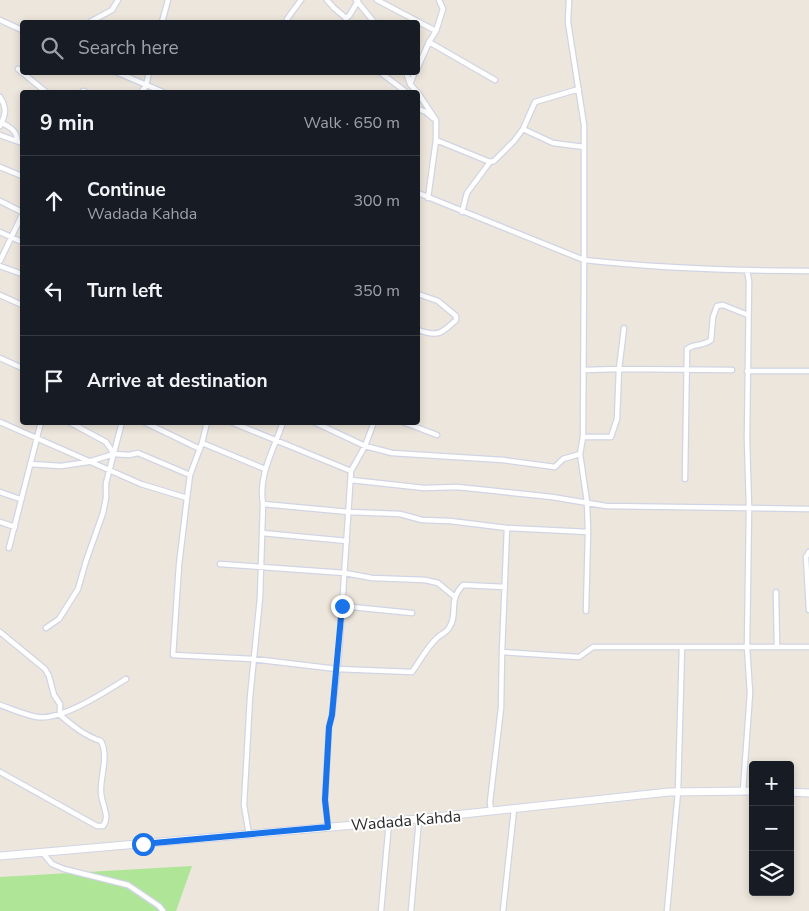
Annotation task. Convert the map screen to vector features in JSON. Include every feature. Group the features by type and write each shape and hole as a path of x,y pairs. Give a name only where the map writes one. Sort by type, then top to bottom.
{"main road":[{"name":"Wadada Kahda","path":"0,856 389,822 678,792 749,791"},
{"path":"794,792 809,792"}],"street":[{"path":"94,20 112,10 118,0"},
{"path":"163,20 168,0"},
{"path":"288,20 301,0"},
{"path":"327,0 346,20 358,1 372,20"},
{"path":"377,0 415,20"},
{"path":"420,62 436,31 443,9 439,0"},
{"path":"569,0 568,22 584,124 584,370 583,437 580,454 588,532 586,611"},
{"path":"0,20 20,29"},
{"path":"420,23 436,31"},
{"path":"429,42 495,80"},
{"path":"25,75 44,90"},
{"path":"122,75 157,90"},
{"path":"143,90 146,86 148,75"},
{"path":"384,75 403,90"},
{"path":"407,75 415,90"},
{"path":"410,84 414,75"},
{"path":"462,212 467,193 490,162 494,161 514,141 523,129 535,102 579,89"},
{"path":"0,97 5,106 6,113 1,123 14,131 17,140"},
{"path":"420,97 436,120 436,140 428,198"},
{"path":"420,111 426,112 436,120"},
{"path":"523,129 553,143 584,147"},
{"path":"0,135 20,142"},
{"path":"436,140 490,162"},
{"path":"0,166 20,175"},
{"path":"420,195 584,260 648,267 747,271 809,271"},
{"path":"0,202 20,212"},
{"path":"0,261 20,217"},
{"path":"0,232 20,241"},
{"path":"0,266 20,273"},
{"path":"743,791 750,692 747,647 749,508 746,439 749,281 747,271"},
{"path":"0,295 20,304"},
{"path":"420,295 438,301 456,316 456,320 443,332 429,334 420,331"},
{"path":"684,479 687,349 690,346 704,345 712,340 713,317 717,306 723,305 748,315"},
{"path":"583,437 611,437 617,419 619,369 624,328"},
{"path":"0,358 20,367"},
{"path":"584,370 732,370"},
{"path":"747,370 809,371"},
{"path":"0,422 141,484 188,498"},
{"path":"9,548 40,425"},
{"path":"75,425 106,442 114,454"},
{"path":"46,628 59,619 78,589 103,513 106,483 121,425"},
{"path":"150,425 200,449"},
{"path":"206,425 190,475 179,565 173,655 253,659 337,669 412,672 437,638 449,629 456,592 463,585 505,587"},
{"path":"238,425 351,471"},
{"path":"249,835 244,804 253,659 260,598 262,494 265,469 282,425"},
{"path":"320,425 365,446 392,453 503,460 555,467 563,459 580,454"},
{"path":"328,827 325,800 329,727 337,669 351,471 365,446 373,425"},
{"path":"411,425 437,435"},
{"path":"202,443 265,469"},
{"path":"30,464 61,466 88,462 114,454 129,455 138,453 190,475"},
{"path":"351,480 424,488 457,487 606,506 809,509"},
{"path":"0,492 20,499"},
{"path":"263,504 349,512 400,514 422,520 450,521 508,528 588,532"},
{"path":"0,522 15,527"},
{"path":"492,811 490,802 501,708 508,528"},
{"path":"262,533 347,541"},
{"path":"809,552 806,557 809,610"},
{"path":"220,564 345,573 372,578 425,580 438,583 455,597"},
{"path":"776,592 777,647"},
{"path":"342,606 412,613"},
{"path":"0,632 45,670 49,676 51,688 60,704 60,715 73,726 92,738 101,741 103,745 104,768 101,795 107,817 103,826 97,826 0,772"},
{"path":"502,652 579,656 593,647 809,647"},
{"path":"667,911 678,792 682,647"},
{"path":"0,705 38,717 60,715 99,696 126,679"},
{"path":"503,911 514,809"},
{"path":"411,911 420,819"},
{"path":"380,911 389,822"},
{"path":"42,852 52,864 128,885 159,906 163,911"}],"green space":[{"path":"192,866 176,911 0,911 0,877"}],"route":[{"path":"143,844 328,827 325,800 329,727 339,654 342,606"}]}
